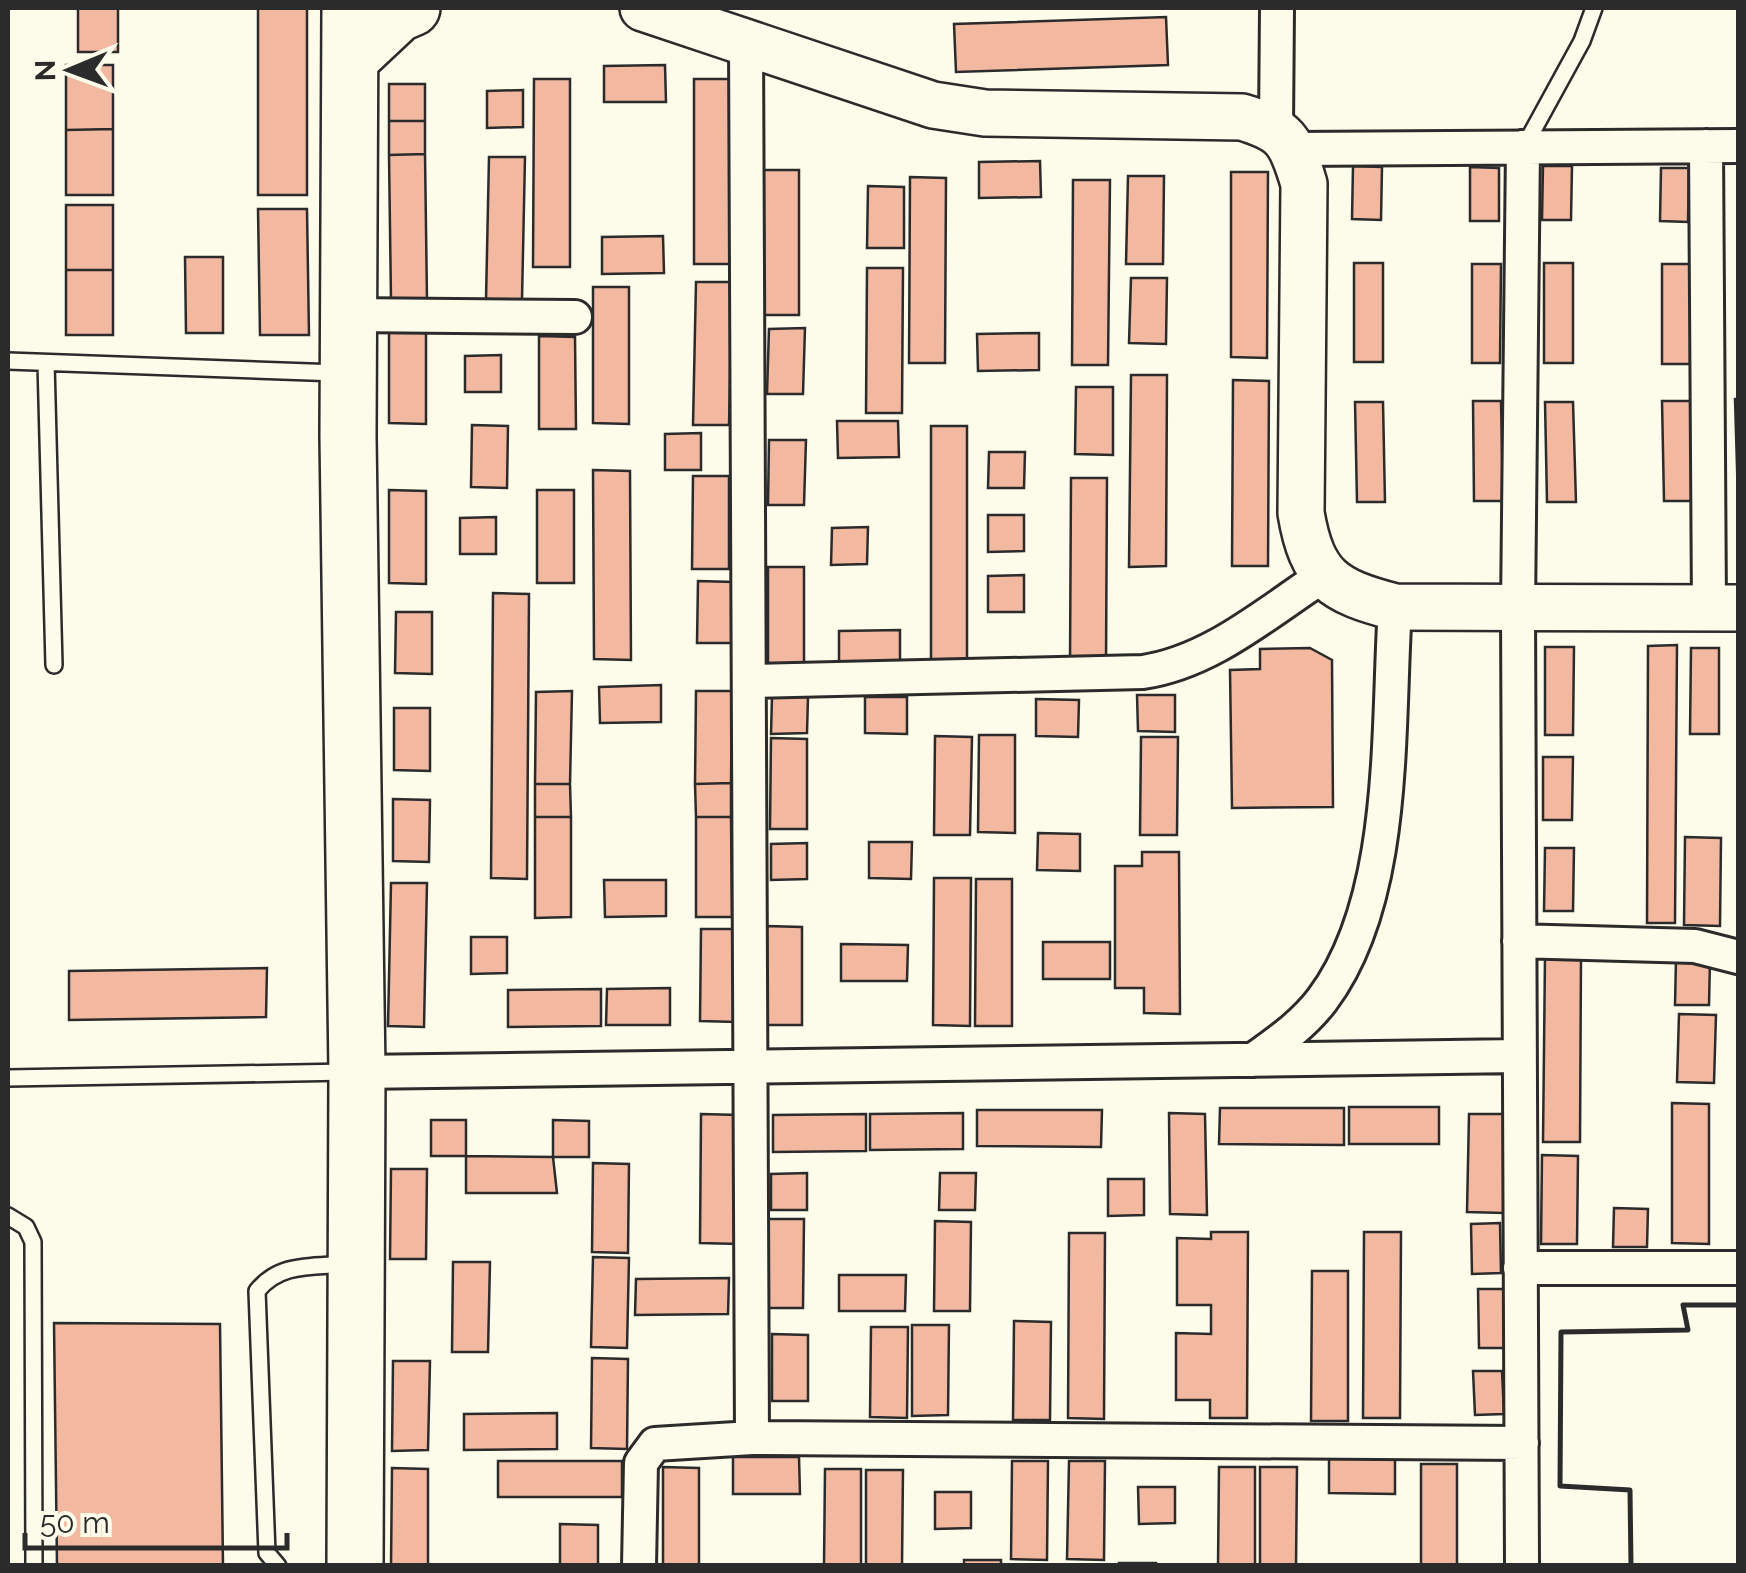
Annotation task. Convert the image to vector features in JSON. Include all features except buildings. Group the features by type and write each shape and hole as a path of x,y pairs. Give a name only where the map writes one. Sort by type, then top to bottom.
{"highway":[{"path":"355,1566 357,1072 348,373 350,33 412,8"}],"street":[{"path":"643,8 933,105 984,113 1242,116 1285,138 1524,147 1722,146 1724,608 1394,607 1355,596 1323,576 1307,549 1301,513 1304,184 1285,138 1277,8"},
{"path":"746,42 752,1438"},
{"path":"1522,1566 1518,609 1524,147"},
{"path":"348,315 575,317"},
{"path":"750,681 1144,672 1174,667 1202,656 1323,576"},
{"path":"1253,1060 1294,1030 1322,1000 1346,961 1370,903 1380,848 1394,607"},
{"path":"1519,941 1695,946 1738,957"},
{"path":"357,1072 751,1070 1519,1056"},
{"path":"1520,1268 1738,1268"},
{"path":"639,1566 638,1481 647,1452 655,1444 752,1438 1522,1443"}],"lane":[{"path":"1524,147 1582,41 1594,8"},
{"path":"8,362 348,373"},
{"path":"46,363 54,665"},
{"path":"8,1078 357,1072"},
{"path":"8,1216 26,1227 32,1242 34,1566"},
{"path":"278,1566 267,1553 256,1291 269,1276 289,1268 355,1264"}],"wall":[{"path":"1631,1566 1630,1490 1560,1486 1561,1332 1688,1330 1683,1305 1738,1305"}]}
